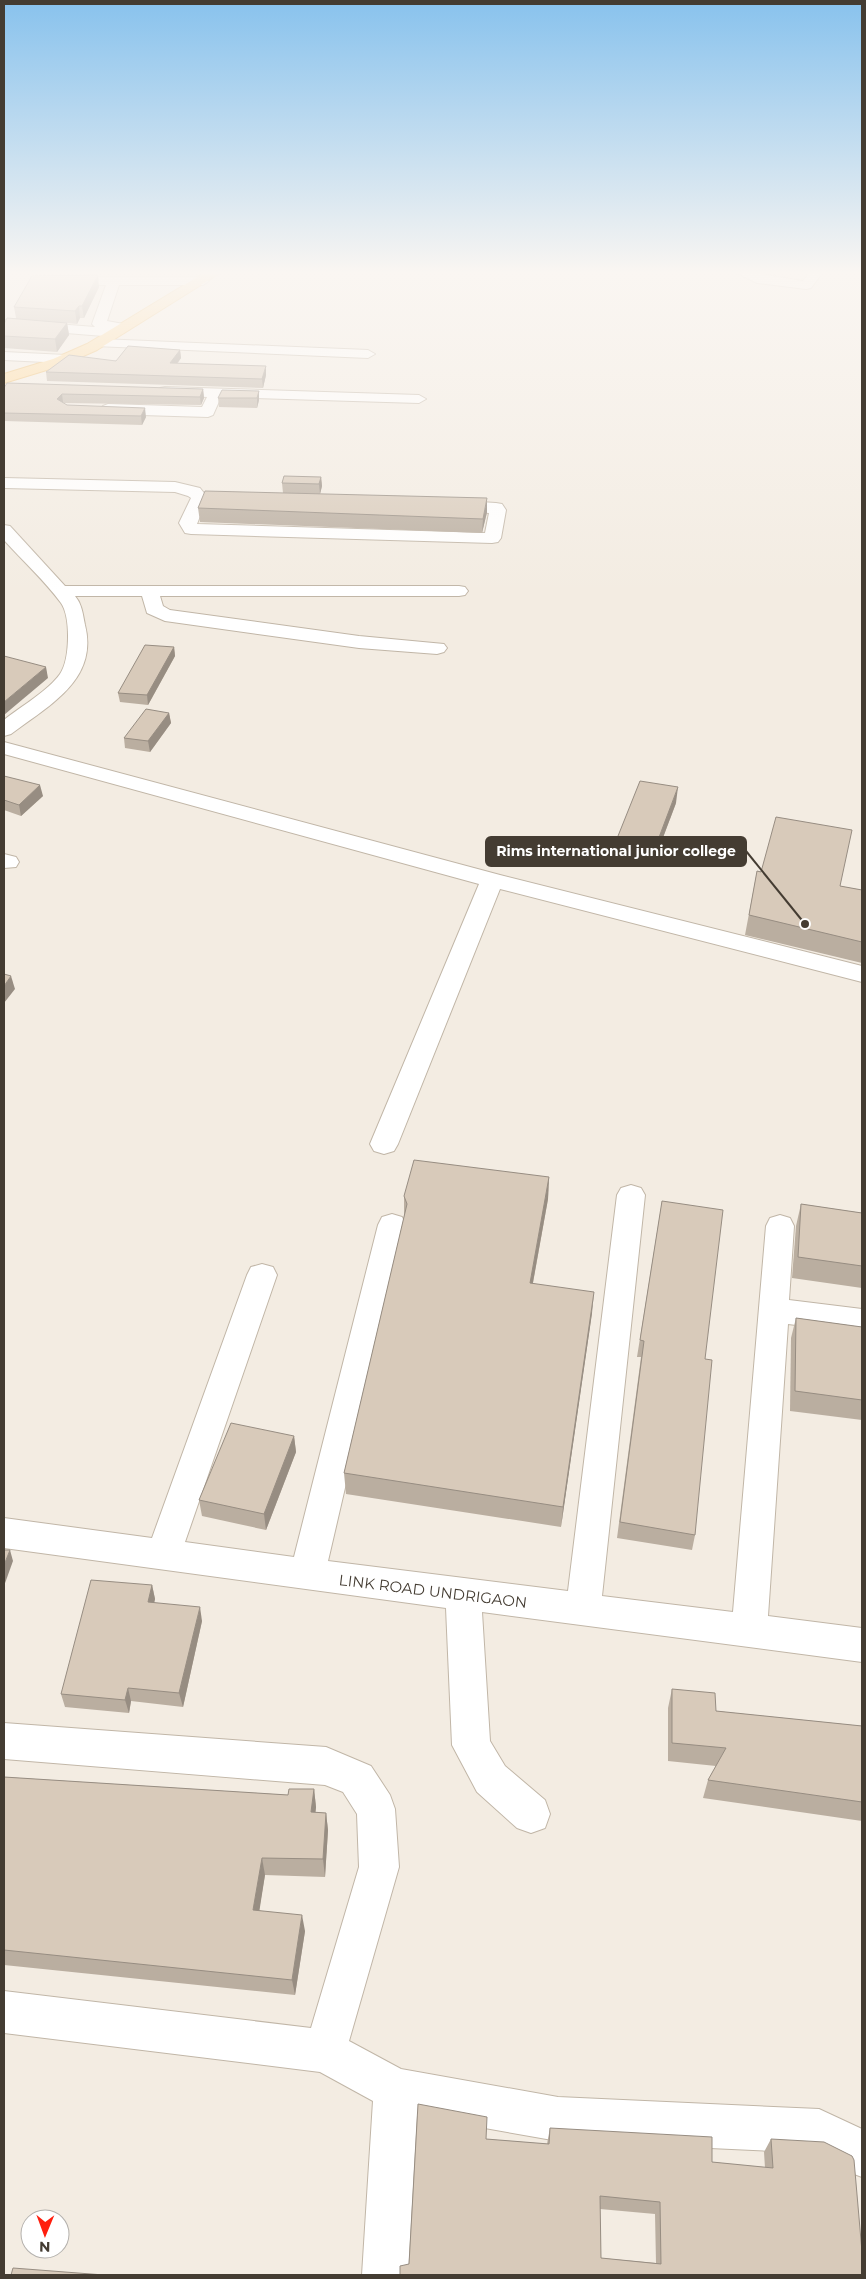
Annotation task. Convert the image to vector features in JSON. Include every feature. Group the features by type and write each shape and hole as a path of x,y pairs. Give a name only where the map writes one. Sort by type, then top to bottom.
{"street":[{"path":"4,385 27,386"},
{"path":"147,390 419,400"},
{"path":"98,408 208,412 216,392"},
{"path":"4,483 169,487 186,489 199,498 258,499"},
{"path":"199,498 188,523 188,528 191,529 486,540 493,537 498,510 496,508 435,504"},
{"path":"4,530 71,603 74,612 77,655 73,669 56,690 4,730"},
{"path":"61,591 459,591"},
{"path":"150,592 154,609 165,615 359,642 437,648"},
{"path":"4,748 492,880 862,974"},
{"path":"384,1144 492,880"},
{"path":"583,1610 631,1194"},
{"path":"306,1574 392,1225"},
{"path":"749,1631 780,1226"},
{"path":"163,1555 262,1275"},
{"path":"775,1310 862,1321"},
{"name":"LINK ROAD UNDRIGAON","path":"4,1533 306,1574 862,1645"},
{"path":"463,1594 471,1745 491,1779 531,1814"},
{"path":"4,1741 326,1766 357,1779 376,1809 379,1867 325,2051"},
{"path":"4,2012 325,2051 396,2090 558,2119 819,2131 860,2151 862,2155"},
{"path":"385,2275 396,2090"}],"building":[{"path":"7,383 203,389 200,397 62,394 57,399 67,405 145,408 141,416 4,413 4,388"},
{"path":"222,390 259,391 257,398 218,398"},
{"path":"284,476 321,477 319,484 282,483"},
{"path":"205,491 487,498 483,519 198,508"},
{"path":"145,645 174,647 147,695 118,693"},
{"path":"4,656 46,667 4,702"},
{"path":"146,709 169,713 148,741 124,738"},
{"path":"4,776 40,785 19,805 4,800"},
{"path":"640,781 678,787 655,848 616,841"},
{"path":"776,817 852,830 840,886 862,890 862,942 749,915 757,871 761,872"},
{"path":"4,974 11,976 4,986"},
{"path":"414,1160 549,1177 530,1283 594,1292 563,1507 344,1473 407,1204 404,1196"},
{"path":"662,1201 723,1210 705,1359 712,1360 695,1535 620,1522 644,1341 640,1340"},
{"path":"801,1204 862,1213 862,1266 798,1257"},
{"path":"796,1318 862,1327 862,1400 795,1391"},
{"path":"231,1423 294,1436 264,1514 199,1500"},
{"path":"4,1550 10,1550 4,1565"},
{"path":"91,1580 152,1585 148,1602 200,1607 179,1693 128,1688 125,1700 61,1694"},
{"path":"672,1689 715,1693 716,1711 862,1726 862,1802 708,1780 726,1748 672,1743"},
{"path":"4,1777 288,1795 289,1789 314,1789 311,1812 326,1813 323,1859 262,1858 253,1910 302,1915 292,1980 4,1950"},
{"path":"418,2104 487,2117 486,2139 549,2144 550,2128 712,2137 712,2162 773,2168 771,2139 824,2142 852,2156 854,2160 862,2252 862,2275 400,2275 400,2266 409,2264","holes":["600,2196 660,2202 661,2264 601,2258"]},
{"path":"13,2268 104,2275 11,2275"}],"place":[{"name":"Rims international junior college","path":"805,924"}]}
